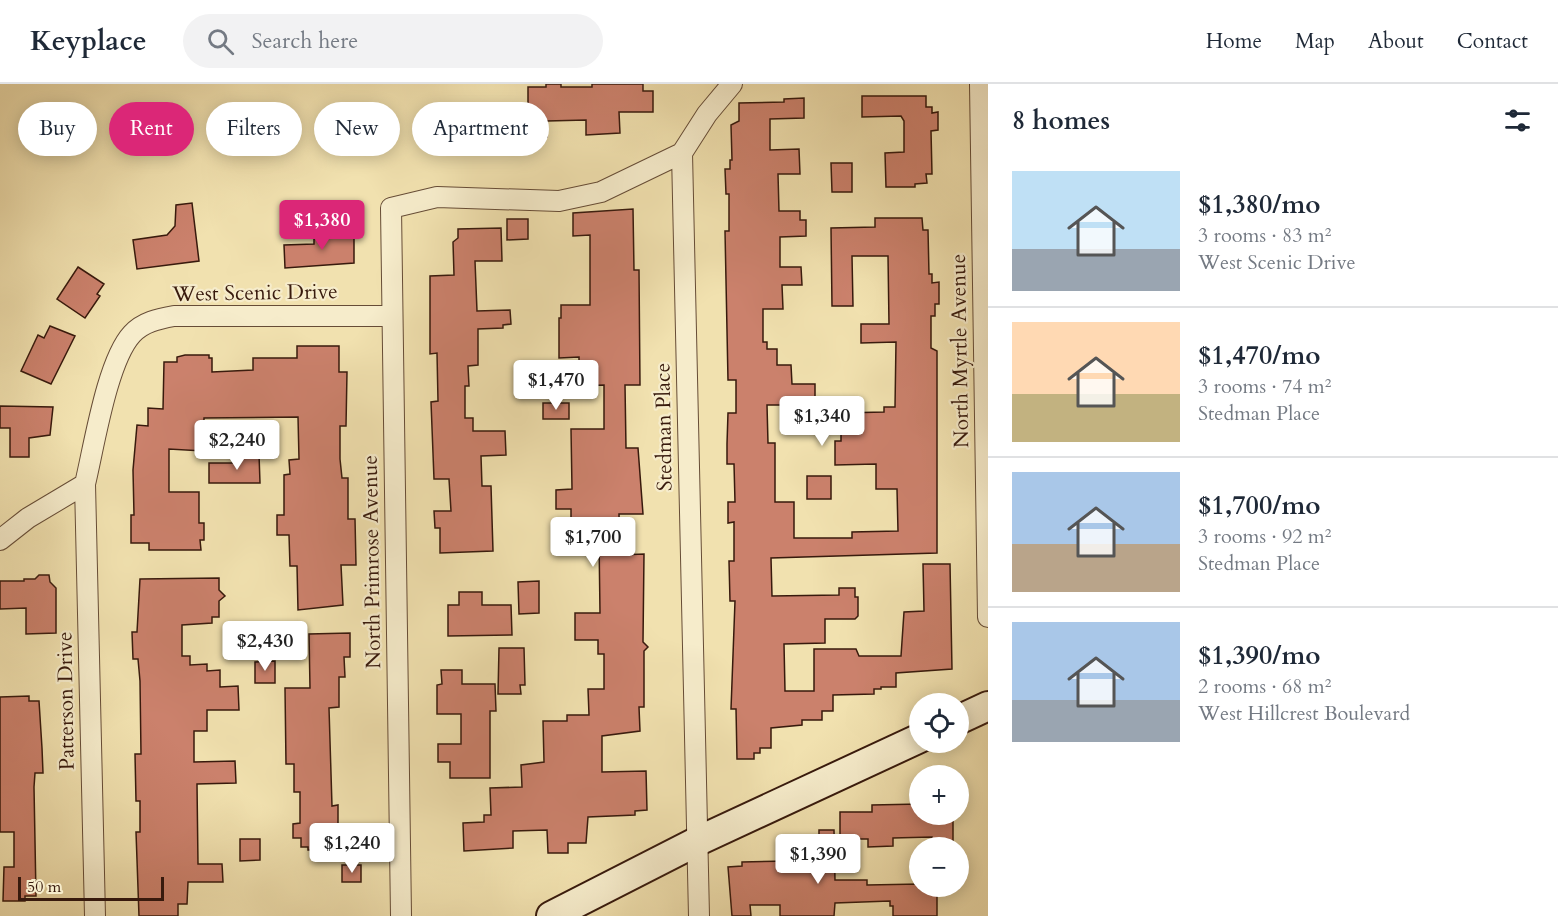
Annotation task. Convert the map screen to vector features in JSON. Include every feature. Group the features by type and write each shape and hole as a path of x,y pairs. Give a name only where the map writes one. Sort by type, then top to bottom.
{"street":[{"path":"682,153 707,114 726,88 732,84"},
{"name":"North Myrtle Avenue","path":"980,84 988,617"},
{"name":"North Primrose Avenue","path":"401,916 391,208 437,196 559,201 601,192 682,153"},
{"name":"Stedman Place","path":"682,153 699,916"},
{"name":"West Scenic Drive","path":"86,484 118,357 132,334 150,321 174,316 392,316"},
{"path":"0,540 28,518 86,484"},
{"name":"Patterson Drive","path":"86,484 95,916"},
{"path":"969,715 988,706"},
{"path":"551,916 698,841 909,743"}],"building":[{"path":"546,84 561,84 561,87 592,87 592,84 643,84 643,91 653,91 653,112 619,112 620,133 586,135 586,120 549,121 549,102 528,102 528,87 546,87"},
{"path":"862,96 926,96 926,107 932,107 932,113 938,112 938,130 931,131 932,174 926,174 927,183 915,184 915,187 886,187 885,153 904,152 904,121 901,116 862,117"},
{"path":"804,98 804,118 770,119 770,150 799,149 800,174 778,174 779,211 800,211 800,220 806,220 806,236 780,237 780,267 801,267 802,285 782,285 783,309 763,309 763,342 767,342 767,349 777,349 777,365 791,365 792,384 815,384 815,405 767,405 768,443 775,443 775,502 794,502 794,538 852,538 852,532 898,531 897,489 876,489 876,464 835,465 835,441 841,441 841,413 884,412 884,407 895,407 896,342 861,343 861,324 889,324 888,256 852,256 853,306 832,306 831,228 875,227 875,218 922,218 923,230 928,230 929,274 932,274 932,283 939,282 939,304 935,304 935,316 931,316 931,348 937,351 937,553 771,558 772,596 839,595 839,588 855,588 855,597 858,597 858,616 855,619 825,619 825,643 784,644 785,691 814,691 814,649 856,649 859,656 901,656 904,612 924,611 923,564 950,564 952,669 896,673 896,687 874,689 874,694 833,695 833,711 822,711 822,720 802,720 802,725 771,728 771,748 760,748 760,753 754,753 754,759 737,759 736,709 731,709 735,601 730,601 729,561 734,561 734,522 728,523 728,502 735,502 734,464 727,464 728,413 736,413 736,380 728,380 725,231 729,231 729,194 726,194 725,169 730,169 730,160 732,160 731,125 739,121 739,103 784,102 784,99"},
{"path":"831,163 852,163 852,192 832,192"},
{"path":"192,203 199,261 137,269 133,240 167,235 175,226 176,205"},
{"path":"633,209 634,270 639,270 640,385 625,385 626,448 638,448 643,514 619,514 620,555 644,554 643,642 648,647 644,651 644,707 639,707 640,731 602,736 602,772 646,771 647,810 635,811 635,815 588,817 586,843 568,843 568,853 548,853 547,830 513,831 513,848 464,851 463,823 484,822 484,815 491,815 490,788 522,787 521,765 544,762 543,721 567,721 567,715 589,715 588,689 604,689 604,654 598,654 598,640 575,640 575,613 600,613 599,539 576,540 576,529 571,529 571,509 556,509 556,490 572,489 571,429 604,429 604,385 579,386 579,357 559,358 559,318 561,318 561,305 590,305 590,235 573,236 573,213"},
{"path":"507,219 528,219 528,239 507,240"},
{"path":"501,228 502,261 475,261 477,311 510,310 511,324 503,325 503,328 478,329 478,365 468,366 469,386 465,386 465,418 473,418 473,431 505,431 506,455 481,456 482,486 491,486 493,551 440,553 440,528 435,528 434,511 451,511 449,479 434,479 431,402 438,401 437,353 430,354 430,276 454,275 453,242 458,238 458,229"},
{"path":"354,233 354,263 285,268 284,245 314,244 314,234"},
{"path":"78,267 104,284 97,294 100,296 85,318 57,299"},
{"path":"50,326 75,336 51,384 21,371 38,335 44,338"},
{"path":"297,346 339,346 339,372 347,372 346,426 340,426 340,459 342,478 348,478 348,519 355,519 356,565 341,565 343,605 298,610 297,566 290,566 289,535 277,535 277,515 284,515 284,475 290,474 289,460 299,459 298,417 204,418 203,451 169,449 169,492 199,492 199,523 204,523 204,540 200,540 201,550 149,550 149,543 131,543 137,425 148,426 148,408 163,409 164,362 177,362 177,357 185,355 209,355 209,358 212,358 212,372 253,370 253,358 297,358"},
{"path":"543,403 569,403 569,419 543,419"},
{"path":"0,406 53,407 50,435 29,438 29,457 10,457 10,428 0,428"},
{"path":"238,454 259,454 260,483 209,483 209,463 238,463"},
{"path":"807,476 831,476 831,499 807,499"},
{"path":"39,575 49,575 50,582 56,588 56,633 26,634 26,608 0,609 0,581 24,581 24,579 35,579"},
{"path":"219,578 219,590 225,596 219,601 219,617 212,617 212,623 182,625 182,656 190,656 190,665 207,664 207,671 220,670 220,687 238,686 239,710 207,710 207,731 194,731 194,762 235,761 236,783 197,784 198,864 222,864 223,882 188,882 187,904 178,904 178,916 139,916 136,832 140,832 140,801 136,801 135,754 141,754 140,681 138,659 133,659 132,632 137,632 140,579"},
{"path":"539,581 539,613 519,614 518,582"},
{"path":"459,592 482,592 482,605 511,605 512,635 448,636 448,605 459,605"},
{"path":"350,633 350,657 344,657 345,677 339,677 339,707 329,708 332,806 338,805 338,826 332,826 332,850 308,850 308,847 301,847 301,838 293,838 293,824 300,823 300,792 294,792 294,764 286,764 285,688 310,688 309,634"},
{"path":"499,648 524,648 525,685 520,685 521,694 498,694"},
{"path":"275,661 275,683 255,683 255,662"},
{"path":"441,670 462,670 462,684 495,684 496,711 490,711 490,778 450,778 450,762 438,762 438,744 461,744 461,714 437,714 437,685 442,684"},
{"path":"29,696 29,701 39,701 43,773 35,773 34,787 36,896 25,896 25,901 3,901 4,867 14,867 14,832 0,832 0,697"},
{"path":"909,804 909,825 953,825 953,837 893,838 893,846 868,847 868,839 840,839 840,812 872,812 872,805"},
{"path":"819,830 834,830 835,880 867,880 867,885 909,884 909,897 937,897 937,916 893,916 893,906 890,906 890,901 835,903 834,916 780,916 780,905 750,905 751,916 732,916 728,867 742,866 742,862 789,861 789,845 795,845 794,838 819,837"},
{"path":"240,839 260,839 260,860 240,861"},
{"path":"342,865 361,865 361,882 342,882"}]}
